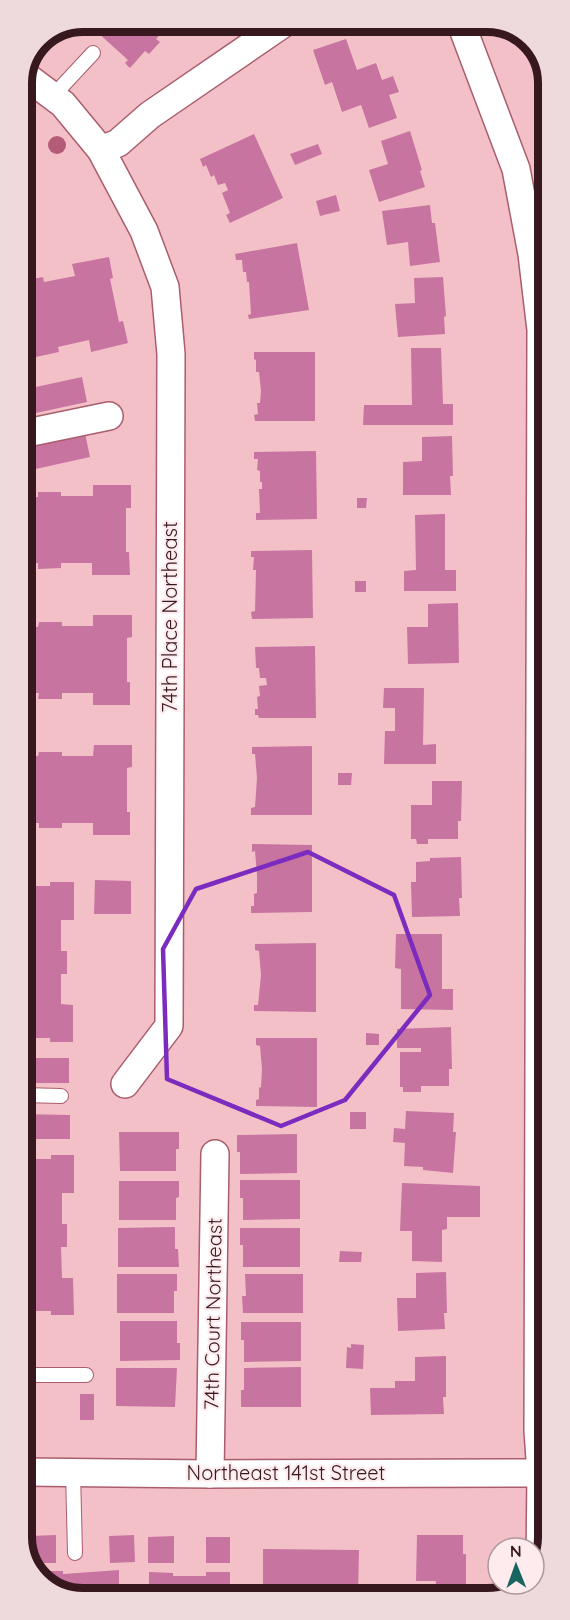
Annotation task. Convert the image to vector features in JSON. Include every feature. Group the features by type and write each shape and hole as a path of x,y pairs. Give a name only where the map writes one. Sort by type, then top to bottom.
{"street":[{"path":"101,150 118,143 150,115 271,32"},
{"path":"464,32 516,169 538,300"},
{"name":"74th Place Northeast","path":"32,81 63,104 101,150 144,231 165,287 171,354 169,1026 125,1084"},
{"path":"32,432 110,416"},
{"name":"74th Court Northeast","path":"210,1474 215,1154"},
{"name":"Northeast 141st Street","path":"32,1472 538,1473"}],"lane":[{"path":"52,96 93,53"},
{"path":"32,1095 61,1096"},
{"path":"32,1375 86,1375"},
{"path":"73,1472 75,1553"}],"highlighted area":[{"path":"308,852 394,895 430,995 345,1100 281,1126 167,1079 163,949 196,889"}],"building":[{"path":"97,32 163,32 156,39 160,42 149,54 145,51 130,68 125,63 128,60"},
{"path":"346,39 357,70 376,63 382,80 393,76 399,92 389,95 397,118 369,128 361,105 342,112 332,82 325,85 313,50"},
{"path":"410,131 425,187 379,202 369,170 388,164 381,141"},
{"path":"254,134 283,198 230,223 226,215 230,213 222,193 228,190 225,183 218,185 214,175 211,177 206,165 203,167 200,159"},
{"path":"318,144 322,154 295,165 290,154"},
{"path":"336,195 340,211 320,216 316,201"},
{"path":"430,205 432,223 435,223 440,262 410,266 408,242 387,245 382,211"},
{"path":"297,243 309,310 249,319 248,315 251,314 249,282 247,282 246,272 243,272 242,260 236,260 235,254"},
{"path":"109,257 113,278 110,279 119,322 123,321 128,343 91,352 89,340 58,347 59,352 36,357 35,352 32,353 32,279 43,277 44,282 75,276 72,264"},
{"path":"443,277 445,334 398,337 395,304 415,303 414,278"},
{"path":"411,348 441,348 443,404 453,404 453,425 363,425 364,405 412,405"},
{"path":"254,352 315,352 315,421 255,421 254,415 258,414 257,403 260,403 261,391"},
{"path":"82,377 87,402 32,414 32,388"},
{"path":"85,433 90,457 32,470 32,445"},
{"path":"452,436 451,495 403,495 403,462 422,461 422,437"},
{"path":"316,451 317,519 256,520 256,513 260,513 259,489 262,489 262,482 260,482 260,471 257,470 258,459 254,459 254,452"},
{"path":"93,485 131,485 131,508 126,508 126,552 129,552 130,575 92,575 92,563 61,563 61,568 38,569 38,563 32,563 32,497 38,497 38,492 61,492 61,496 93,496"},
{"path":"357,498 367,498 366,508 357,508"},
{"path":"445,514 445,570 456,570 456,591 404,591 404,571 416,570 415,515"},
{"path":"312,550 313,618 252,619 251,612 255,611 256,570 253,570 254,557 251,557 251,551"},
{"path":"355,581 366,581 366,592 355,592"},
{"path":"458,603 459,663 408,664 407,627 428,627 428,604"},
{"path":"93,615 132,615 132,637 127,638 127,682 130,682 130,705 93,705 93,693 62,693 62,699 38,699 39,693 32,693 32,627 38,627 39,622 62,622 62,626 93,626"},
{"path":"315,646 316,718 259,718 255,715 255,709 258,709 257,697 260,696 259,686 267,685 266,678 260,678 259,668 256,668 255,647"},
{"path":"384,688 424,688 423,745 436,744 436,764 384,764 385,731 395,731 395,708 383,708"},
{"path":"94,745 132,745 132,767 127,768 127,812 130,812 130,835 93,835 93,823 62,823 62,828 39,828 39,823 32,823 32,756 38,756 39,752 62,752 62,756 93,756"},
{"path":"312,746 312,815 251,815 251,808 255,807 257,778 255,754 252,754 252,747"},
{"path":"338,773 352,773 351,785 338,785"},
{"path":"432,781 462,781 458,839 428,839 428,844 417,844 416,839 411,839 411,805 432,805"},
{"path":"252,844 312,845 312,912 251,913 251,906 254,906 254,894 257,893 255,851 252,852"},
{"path":"461,857 460,916 412,917 411,882 416,882 416,862 430,861 430,858"},
{"path":"95,880 131,881 131,914 94,914"},
{"path":"50,882 74,882 74,920 61,920 61,951 67,951 67,974 61,974 61,1004 73,1005 73,1042 50,1042 50,1038 32,1038 32,886 50,886"},
{"path":"396,934 442,934 442,989 453,989 453,1010 401,1009 401,969 395,968"},
{"path":"316,943 316,1012 254,1011 254,1005 258,1005 261,975 259,951 255,950 255,944"},
{"path":"451,1027 452,1069 449,1069 449,1086 421,1086 421,1092 403,1092 403,1087 400,1087 400,1052 421,1052 421,1048 397,1048 397,1029"},
{"path":"366,1033 379,1034 379,1045 366,1045"},
{"path":"256,1038 317,1038 317,1107 256,1106 261,1087 262,1069 260,1046 256,1045"},
{"path":"32,1058 69,1058 69,1083 32,1083"},
{"path":"406,1111 454,1113 453,1132 456,1132 453,1173 404,1166 405,1143 393,1142 394,1128 405,1129"},
{"path":"350,1112 366,1112 366,1129 350,1129"},
{"path":"32,1114 70,1115 70,1139 32,1139"},
{"path":"119,1132 179,1132 176,1171 120,1171"},
{"path":"297,1134 297,1173 240,1174 237,1135"},
{"path":"51,1155 74,1155 74,1193 62,1193 62,1224 67,1224 67,1247 61,1247 62,1278 73,1278 74,1315 51,1315 51,1311 32,1311 32,1159 51,1159"},
{"path":"240,1180 300,1180 300,1219 243,1220"},
{"path":"119,1181 179,1181 176,1220 119,1220"},
{"path":"402,1183 480,1186 480,1217 447,1217 447,1229 442,1230 442,1262 412,1261 412,1231 400,1231"},
{"path":"175,1227 175,1249 178,1249 179,1267 118,1267 118,1228"},
{"path":"240,1228 300,1228 300,1267 243,1267"},
{"path":"340,1251 362,1252 361,1262 339,1262"},
{"path":"446,1272 445,1329 398,1331 397,1298 416,1298 416,1273"},
{"path":"117,1274 177,1274 174,1313 117,1313"},
{"path":"245,1274 303,1274 303,1313 243,1313 242,1296 246,1296"},
{"path":"120,1321 177,1321 180,1360 120,1361"},
{"path":"241,1322 301,1322 301,1361 244,1362"},
{"path":"351,1344 364,1345 363,1369 346,1368 347,1347 351,1348"},
{"path":"446,1356 444,1414 371,1415 370,1388 395,1388 395,1381 415,1381 415,1357"},
{"path":"301,1367 301,1407 241,1407 244,1368"},
{"path":"116,1368 177,1368 175,1407 116,1406"},
{"path":"80,1394 94,1394 94,1420 80,1420"},
{"path":"56,1535 56,1563 38,1563 33,1551 32,1536"},
{"path":"134,1535 135,1562 110,1563 109,1536"},
{"path":"417,1535 463,1535 463,1554 466,1554 466,1588 435,1588 436,1581 416,1581"},
{"path":"174,1536 174,1563 148,1563 148,1537"},
{"path":"206,1537 230,1537 230,1563 206,1563"},
{"path":"263,1549 359,1550 358,1588 263,1588"},
{"path":"119,1570 119,1588 69,1587 54,1580 44,1571 63,1571 63,1574"},
{"path":"149,1572 173,1573 173,1576 206,1576 206,1572 230,1572 230,1588 149,1588"}]}
